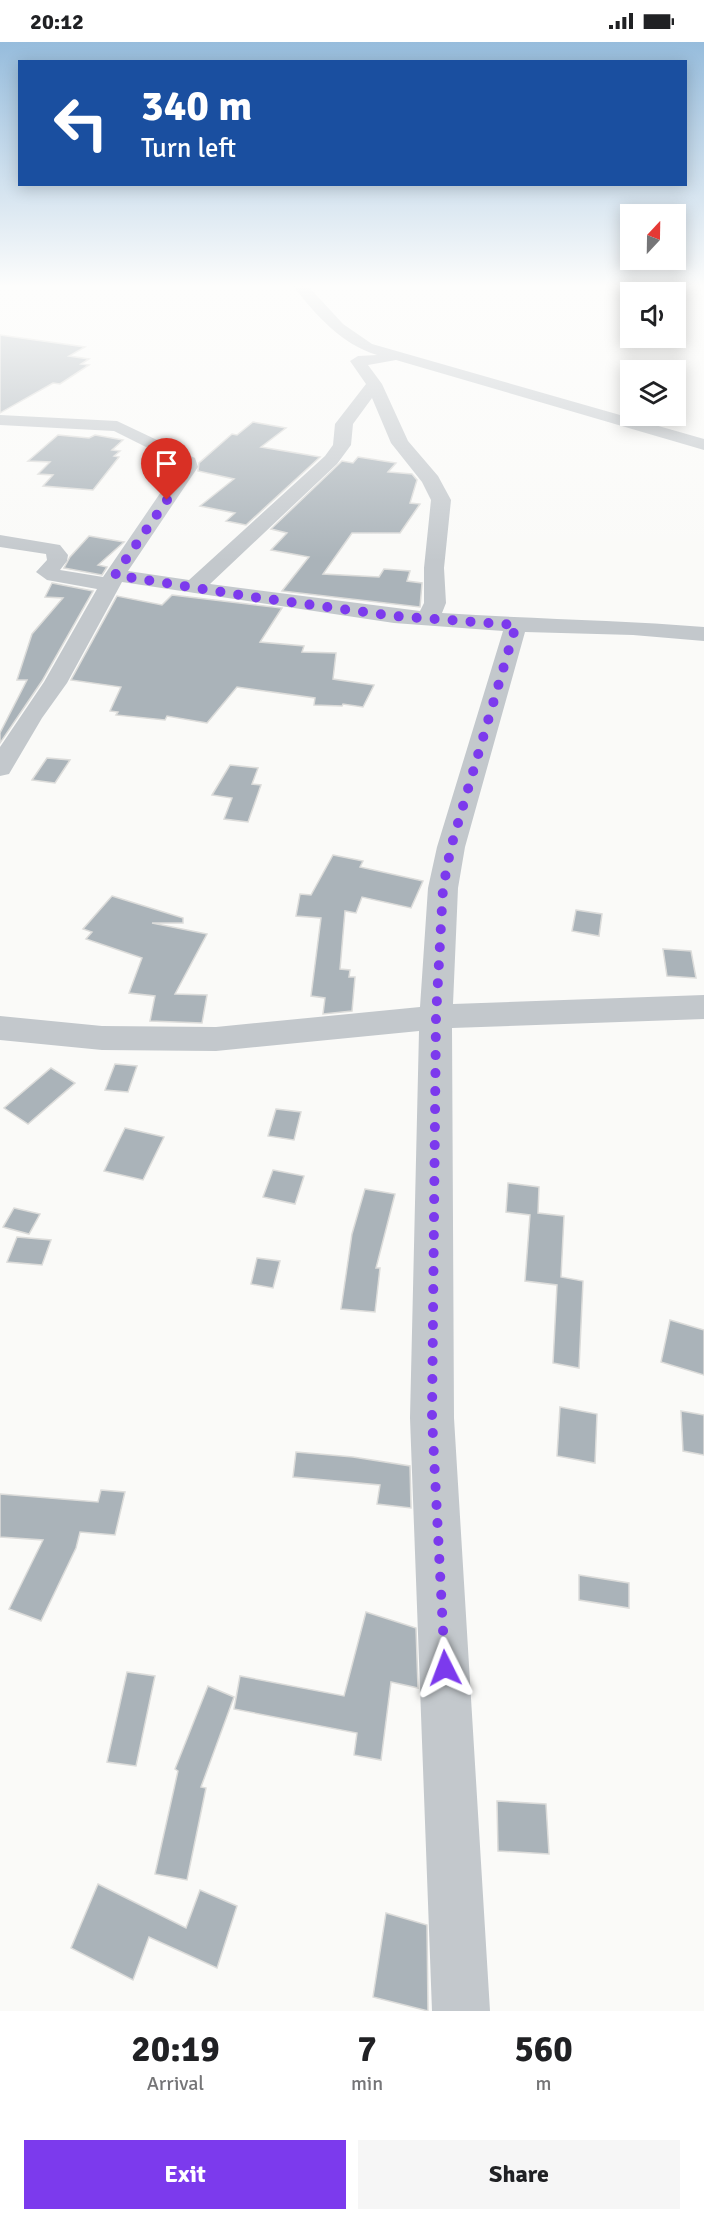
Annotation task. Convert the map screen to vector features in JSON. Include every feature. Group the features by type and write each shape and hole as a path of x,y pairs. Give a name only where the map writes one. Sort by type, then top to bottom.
{"street":[{"path":"370,378 400,443 431,480 441,500 434,568 435,603 428,619"},
{"path":"477,378 704,445"},
{"path":"194,587 331,460 342,445 344,424 374,384"},
{"path":"0,420 117,426 189,462 183,477 113,579 65,666 0,768"},
{"path":"0,541 53,549 58,555 57,561 48,572 54,576 194,587 264,599 428,619 516,625 633,628 704,634"},
{"path":"461,2011 432,1418 436,1017 443,888 451,847 516,625"},
{"path":"0,1028 102,1038 216,1039 436,1017 704,1007"}],"building":[{"path":"0,378 69,378 60,384 53,383 0,413"},
{"path":"253,422 286,428 261,447 320,457 246,525 226,521 235,513 200,506 234,479 198,471 199,463 232,434 237,435"},
{"path":"58,435 89,438 95,435 123,440 112,450 120,451 114,456 119,457 93,490 43,486 53,475 38,474 50,462 28,461"},
{"path":"358,457 396,463 388,472 412,474 417,480 410,503 420,504 400,533 352,533 323,574 379,577 384,569 410,571 407,581 422,583 420,607 282,591 309,557 271,550 287,533 271,529 342,461 353,463"},
{"path":"89,536 124,542 98,565 107,567 102,575 64,568 70,557"},
{"path":"52,583 93,591 42,681 0,743 0,733 27,680 17,680 32,634 63,598 45,597"},
{"path":"172,595 282,608 260,642 304,646 302,652 336,653 333,679 374,685 363,707 343,704 342,706 314,705 315,698 237,687 207,723 167,716 165,720 116,715 118,712 110,711 121,687 71,680 117,596 162,605"},
{"path":"47,758 70,760 55,783 32,780"},
{"path":"230,765 258,768 252,784 261,785 248,822 224,819 232,798 212,795"},
{"path":"333,855 363,861 360,867 423,881 411,908 362,897 356,913 345,911 340,969 350,970 349,977 355,977 352,1011 323,1014 325,998 311,996 321,918 296,916 300,894 311,895"},
{"path":"112,896 183,918 183,923 152,923 207,934 175,994 207,995 202,1023 150,1021 155,996 129,993 142,958 86,939 92,932 83,929"},
{"path":"576,910 602,914 599,936 572,931"},
{"path":"663,949 691,951 696,978 667,976"},
{"path":"115,1064 137,1066 128,1092 105,1090"},
{"path":"51,1068 75,1083 28,1124 4,1108"},
{"path":"276,1109 301,1112 294,1140 268,1136"},
{"path":"125,1128 164,1137 143,1180 104,1171"},
{"path":"273,1170 304,1176 295,1204 263,1197"},
{"path":"508,1183 539,1187 538,1213 564,1216 561,1277 583,1281 579,1368 553,1363 557,1285 525,1281 530,1215 506,1212"},
{"path":"365,1189 395,1194 376,1268 380,1268 375,1312 341,1309 352,1234"},
{"path":"14,1208 40,1214 29,1234 3,1227"},
{"path":"17,1237 51,1240 42,1265 7,1262"},
{"path":"257,1258 280,1261 273,1288 251,1284"},
{"path":"670,1320 704,1330 704,1375 661,1362"},
{"path":"560,1407 597,1414 595,1463 557,1456"},
{"path":"681,1411 704,1415 704,1455 683,1451"},
{"path":"296,1452 353,1457 410,1466 411,1508 377,1504 380,1485 293,1477"},
{"path":"101,1490 125,1492 115,1535 80,1532 76,1548 41,1621 9,1609 43,1540 0,1537 0,1494 98,1502"},
{"path":"579,1575 629,1583 629,1608 579,1600"},
{"path":"366,1612 416,1628 418,1688 391,1682 381,1760 354,1755 357,1733 234,1709 240,1676 344,1696"},
{"path":"127,1672 155,1676 136,1766 107,1762"},
{"path":"208,1686 234,1697 201,1787 206,1788 187,1880 155,1874 178,1771 175,1769"},
{"path":"497,1801 546,1804 549,1854 498,1851"},
{"path":"98,1884 186,1928 200,1890 237,1906 217,1968 149,1937 133,1980 71,1948"},
{"path":"386,1913 427,1925 428,2011 373,1997"}],"route":[{"path":"167,500 115,575 394,616 516,625 451,847 443,888 436,1017 432,1418 445,1668"}]}
